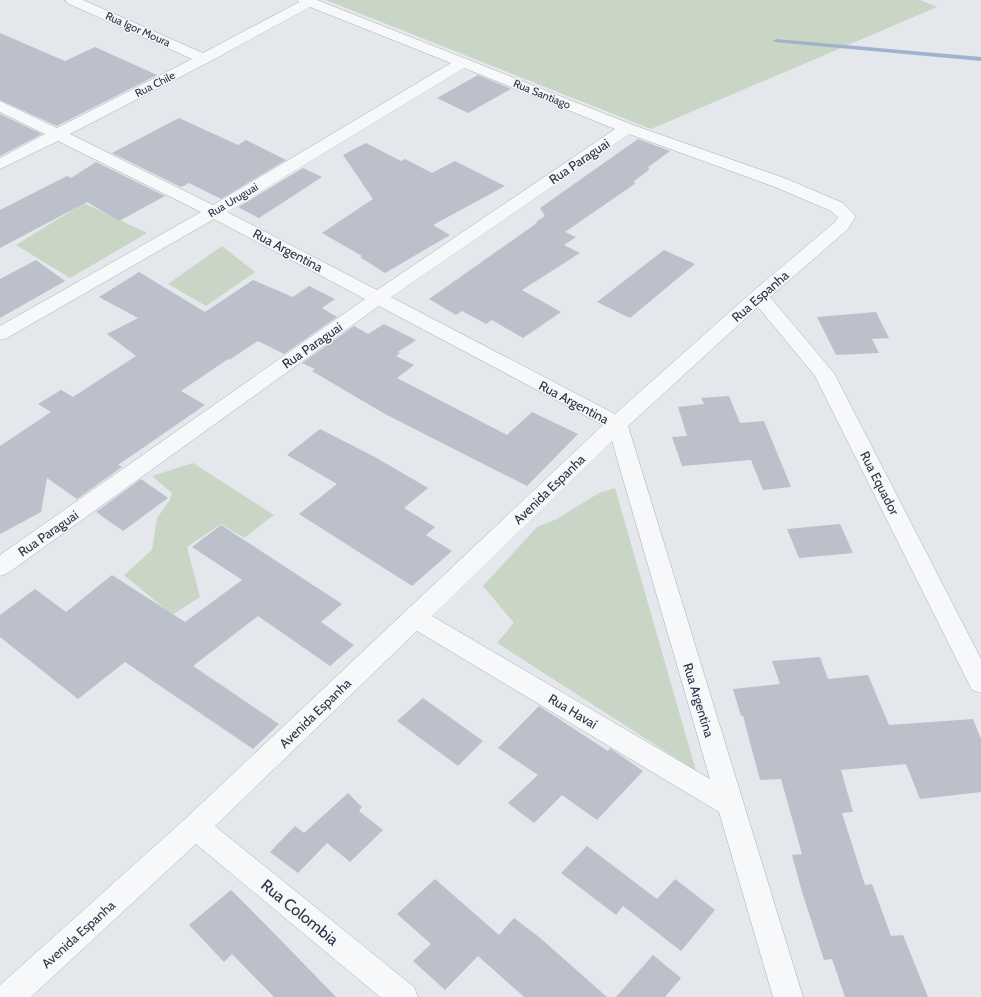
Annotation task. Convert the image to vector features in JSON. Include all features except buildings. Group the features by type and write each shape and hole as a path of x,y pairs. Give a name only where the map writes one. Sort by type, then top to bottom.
{"street":[{"name":"Rua Igor Moura","path":"72,0 204,59"},
{"name":"Rua Chile","path":"0,164 204,59 307,1"},
{"name":"Rua Santiago","path":"307,1 464,62 627,128 781,183"},
{"name":"Rua Uruguai","path":"0,334 214,212 464,62"},
{"name":"Rua Argentina","path":"0,106 214,212 616,424 788,997"},
{"name":"Rua Paraguai","path":"0,567 378,298 627,128"},
{"name":"Rua Espanha","path":"616,424 759,296 842,225 847,216 837,207 781,183"},
{"name":"Rua Equador","path":"759,296 824,373 981,683"},
{"name":"Avenida Espanha","path":"9,997 196,828 616,424"},
{"name":"Rua Havaí","path":"415,618 731,805"},
{"name":"Rua Colombia","path":"196,828 404,997"}],"green space":[{"path":"326,0 920,0 937,7 651,129"},
{"path":"84,203 147,233 70,278 16,245"},
{"path":"222,246 255,272 206,306 168,284"},
{"path":"193,463 274,515 244,538 221,524 187,547 200,597 172,615 124,575 152,550 157,518 170,500 172,493 152,476"},
{"path":"615,488 696,771 497,643 514,623 483,586 537,527 557,519 599,493"}],"waterway":[{"path":"776,41 981,59"}]}
